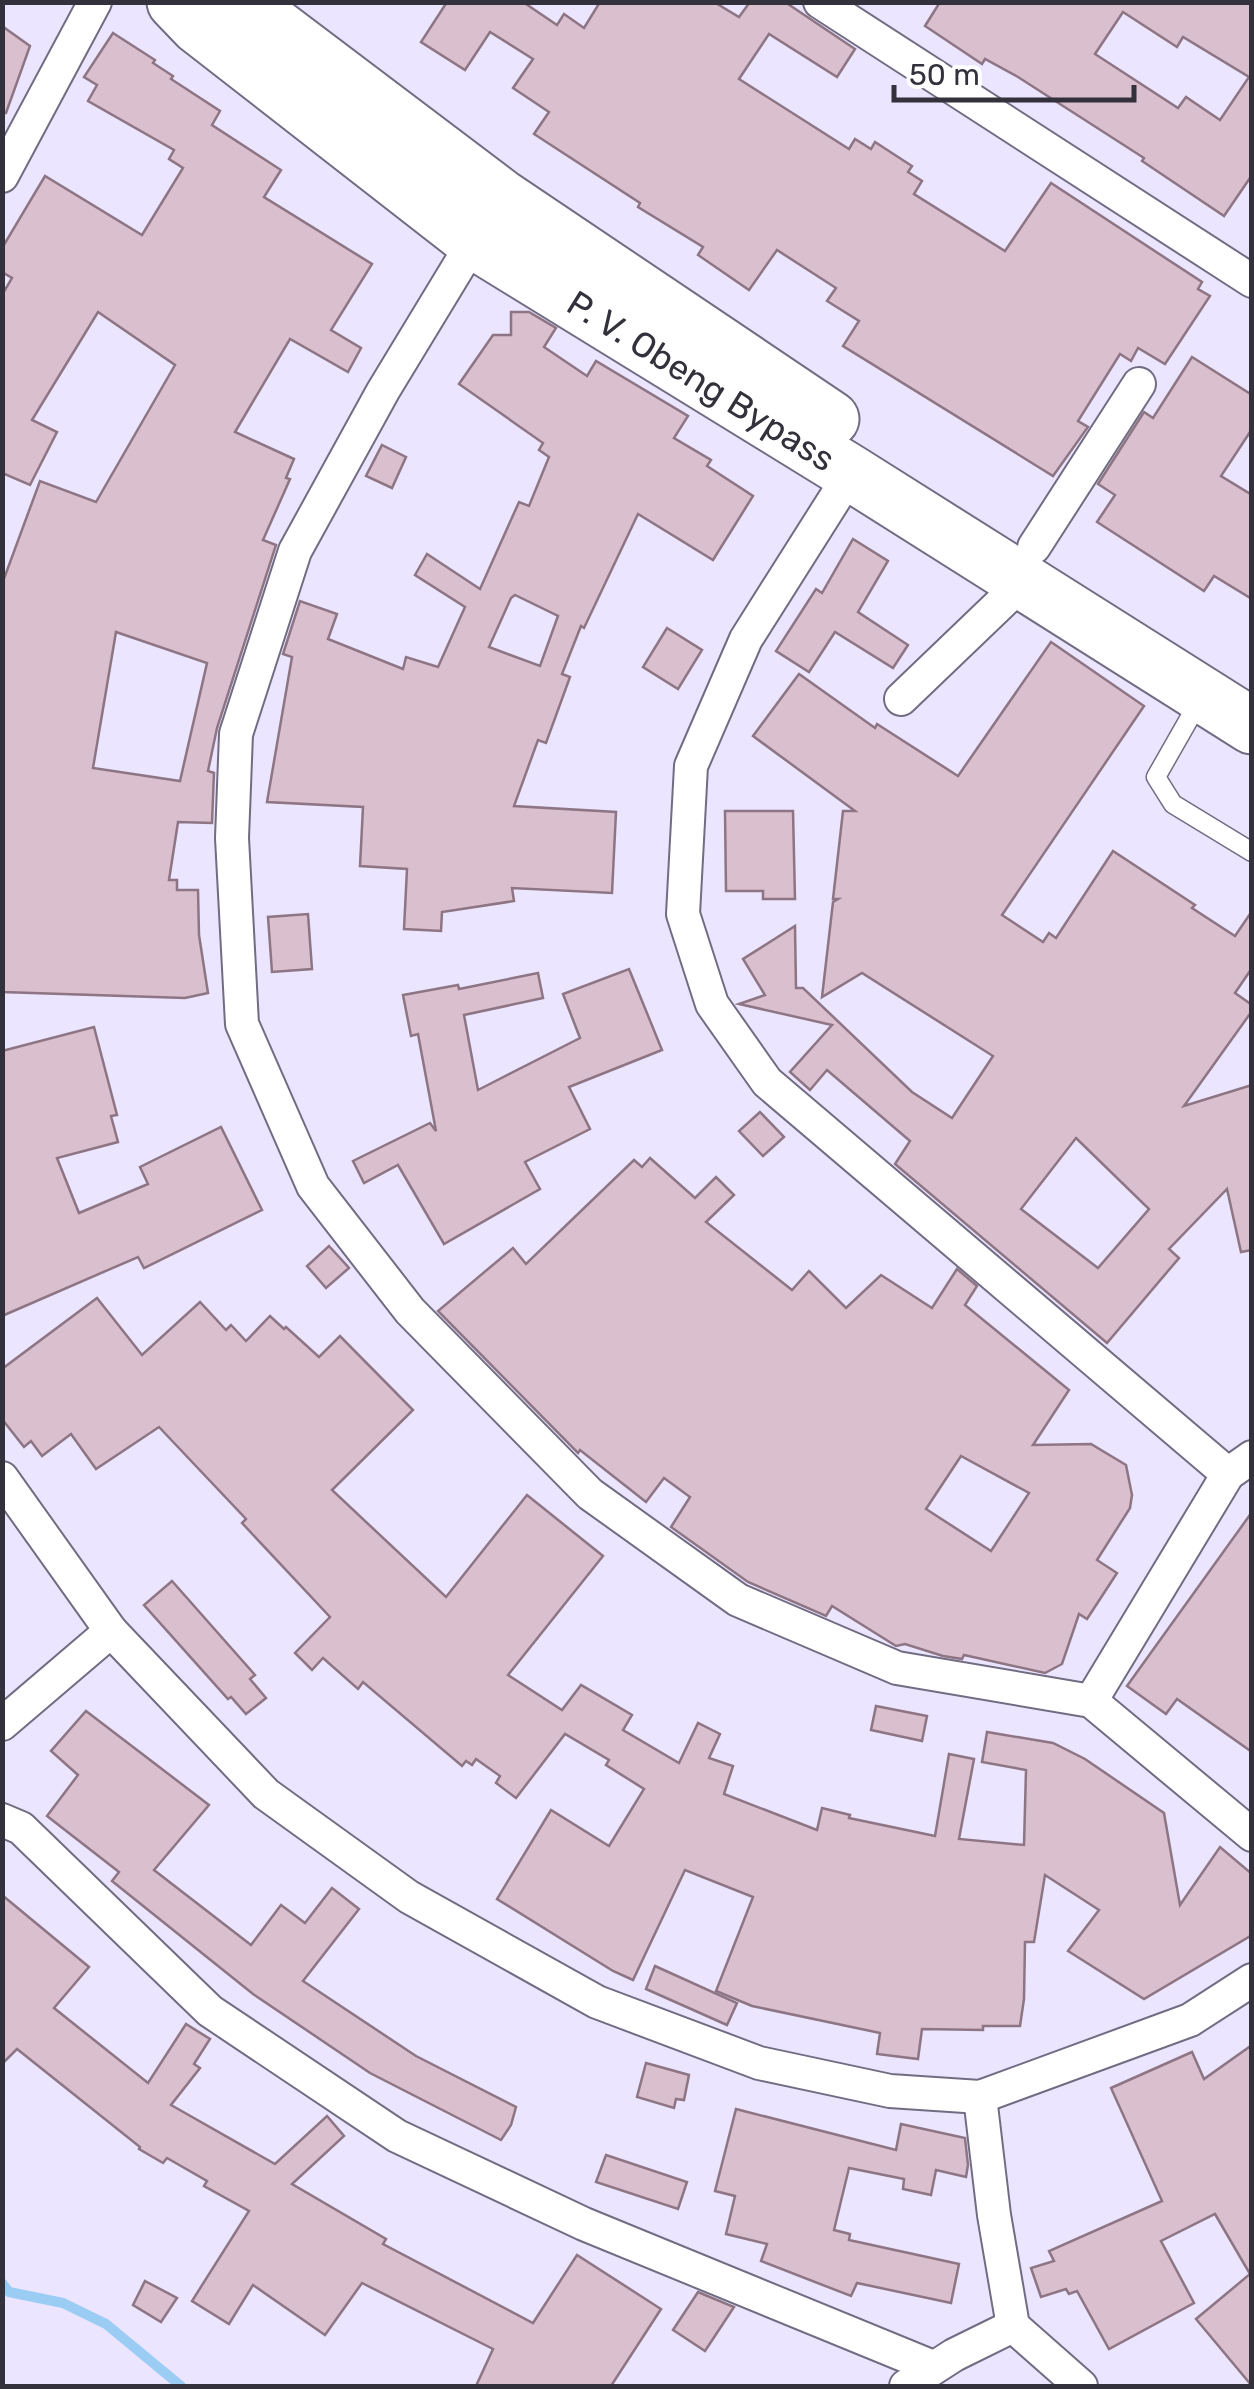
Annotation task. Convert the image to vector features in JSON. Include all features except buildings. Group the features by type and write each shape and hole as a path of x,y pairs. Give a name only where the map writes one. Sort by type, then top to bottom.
{"highway":[{"name":"P. V. Obeng Bypass","path":"176,2 198,26 474,241 851,473 1029,565"},
{"name":"P. V. Obeng Bypass","path":"244,2 501,197 869,444 1029,565 1227,690 1252,726"}],"street":[{"path":"2,176 95,2"},
{"path":"820,2 1252,282"},
{"path":"474,241 383,392 295,551 236,734 232,838 242,1024 313,1186 410,1311 590,1494 738,1600 897,1668 1091,1701 1252,1835"},
{"path":"901,699 1029,565 1139,384"},
{"path":"851,473 746,639 691,766 683,914 712,1004 767,1082 1240,1466 1091,1701"},
{"path":"2,1478 111,1631 266,1794 409,1897 596,2002 759,2063 890,2091 980,2096 1190,2020 1252,1980"},
{"path":"2,1724 111,1631"},
{"path":"2,1820 21,1828 210,2011 397,2136 584,2224 933,2366"},
{"path":"980,2096 994,2215 1013,2326 1081,2386"},
{"path":"906,2386 933,2366 1013,2326"}],"lane":[{"path":"1227,690 1156,777 1173,804 1252,852"}],"waterway":[{"path":"2,2283 9,2292 63,2303 106,2324 181,2386"}]}
